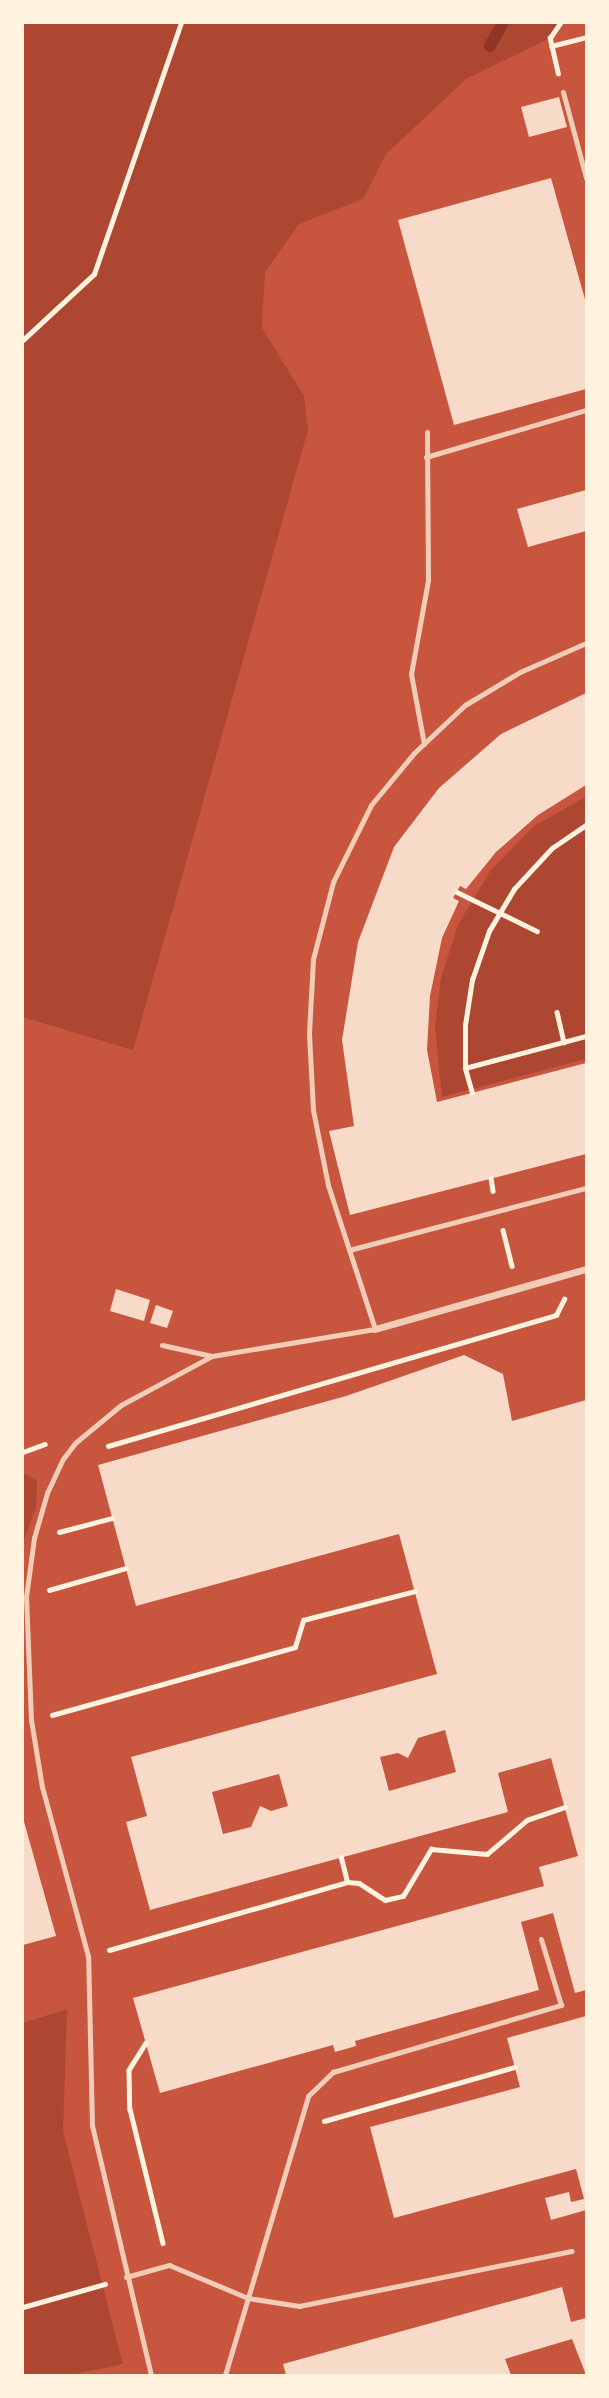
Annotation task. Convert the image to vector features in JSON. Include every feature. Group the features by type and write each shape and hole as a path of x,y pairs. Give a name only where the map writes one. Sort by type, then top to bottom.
{"street":[{"path":"375,1329 586,1269"}],"lane":[{"path":"563,92 586,178"},
{"path":"426,457 586,410"},
{"path":"424,744 411,674 428,580 427,432"},
{"path":"151,2375 92,2126 88,1956 42,1787 31,1720 26,1597 34,1538 47,1493 63,1459 75,1443 121,1405 212,1356 375,1329 328,1185 313,1110 309,1033 313,959 333,882 372,805 424,744 476,699 520,672 586,643"},
{"path":"349,1251 586,1188"},
{"path":"162,1345 212,1356"},
{"path":"225,2375 294,2134 308,2096 333,2072 561,2005 541,1939"},
{"path":"126,2277 169,2266 248,2298 299,2306 572,2251"}],"path":[{"path":"23,340 94,274 181,23"},
{"path":"560,23 550,38 563,92"},
{"path":"551,46 586,37"},
{"path":"472,1093 465,1068 471,980 499,913 552,848 586,825"},
{"path":"457,892 537,931"},
{"path":"557,1012 564,1042"},
{"path":"465,1068 586,1036"},
{"path":"63,1459 556,1315"},
{"path":"34,1538 112,1518"},
{"path":"26,1597 126,1568"},
{"path":"31,1720 295,1647 303,1620 415,1591"},
{"path":"88,1956 347,1882 359,1884 385,1900 402,1896 431,1849 487,1854 527,1820 565,1807"},
{"path":"341,1858 347,1882"},
{"path":"146,2043 128,2070 130,2109 169,2266"},
{"path":"294,2134 324,2121 515,2067"},
{"path":"23,2307 126,2277"}],"shaded area":[{"path":"23,23 560,23 550,38 466,79 386,154 363,199 299,224 265,272 262,328 304,396 308,430 133,1050 23,1017"},
{"path":"586,797 586,1059 442,1097 435,1027 441,978 458,925 491,870 534,826"},
{"path":"23,1473 37,1480 36,1507 23,1543"},
{"path":"67,2009 63,2132 123,2364 70,2375 23,2375 23,2023"}],"building":[{"path":"559,97 567,127 529,137 521,107"},
{"path":"551,178 586,303 586,389 454,425 398,220"},
{"path":"586,490 586,531 528,547 517,509"},
{"path":"586,693 586,785 538,815 496,852 466,889 460,886 453,898 459,901 442,938 430,996 427,1050 437,1102 586,1063 586,1154 350,1215 329,1131 354,1126 342,1040 358,942 394,847 439,788 501,734"},
{"path":"116,1289 150,1300 144,1321 110,1311"},
{"path":"156,1305 173,1311 167,1328 150,1323"},
{"path":"464,1355 503,1374 512,1421 586,1400 586,1990 575,1993 553,1913 521,1922 539,1990 355,2041 356,2046 335,2052 333,2045 160,2093 133,1998 544,1886 539,1867 578,1856 551,1758 498,1773 508,1812 150,1910 126,1822 147,1816 131,1757 437,1674 399,1534 136,1606 98,1465 346,1396","holes":["445,1730 456,1772 389,1791 380,1757 398,1753 408,1758 418,1738","279,1774 288,1806 271,1811 260,1806 251,1827 223,1834 212,1792"]},
{"path":"23,1818 56,1936 23,1945"},
{"path":"586,2016 586,2210 551,2220 545,2198 569,2192 571,2202 584,2199 576,2169 394,2218 370,2127 520,2087 507,2038"},
{"path":"562,2287 571,2322 586,2318 586,2375 572,2339 505,2359 511,2375 286,2375 283,2364"}],"waterway":[{"path":"490,46 503,23"}]}
